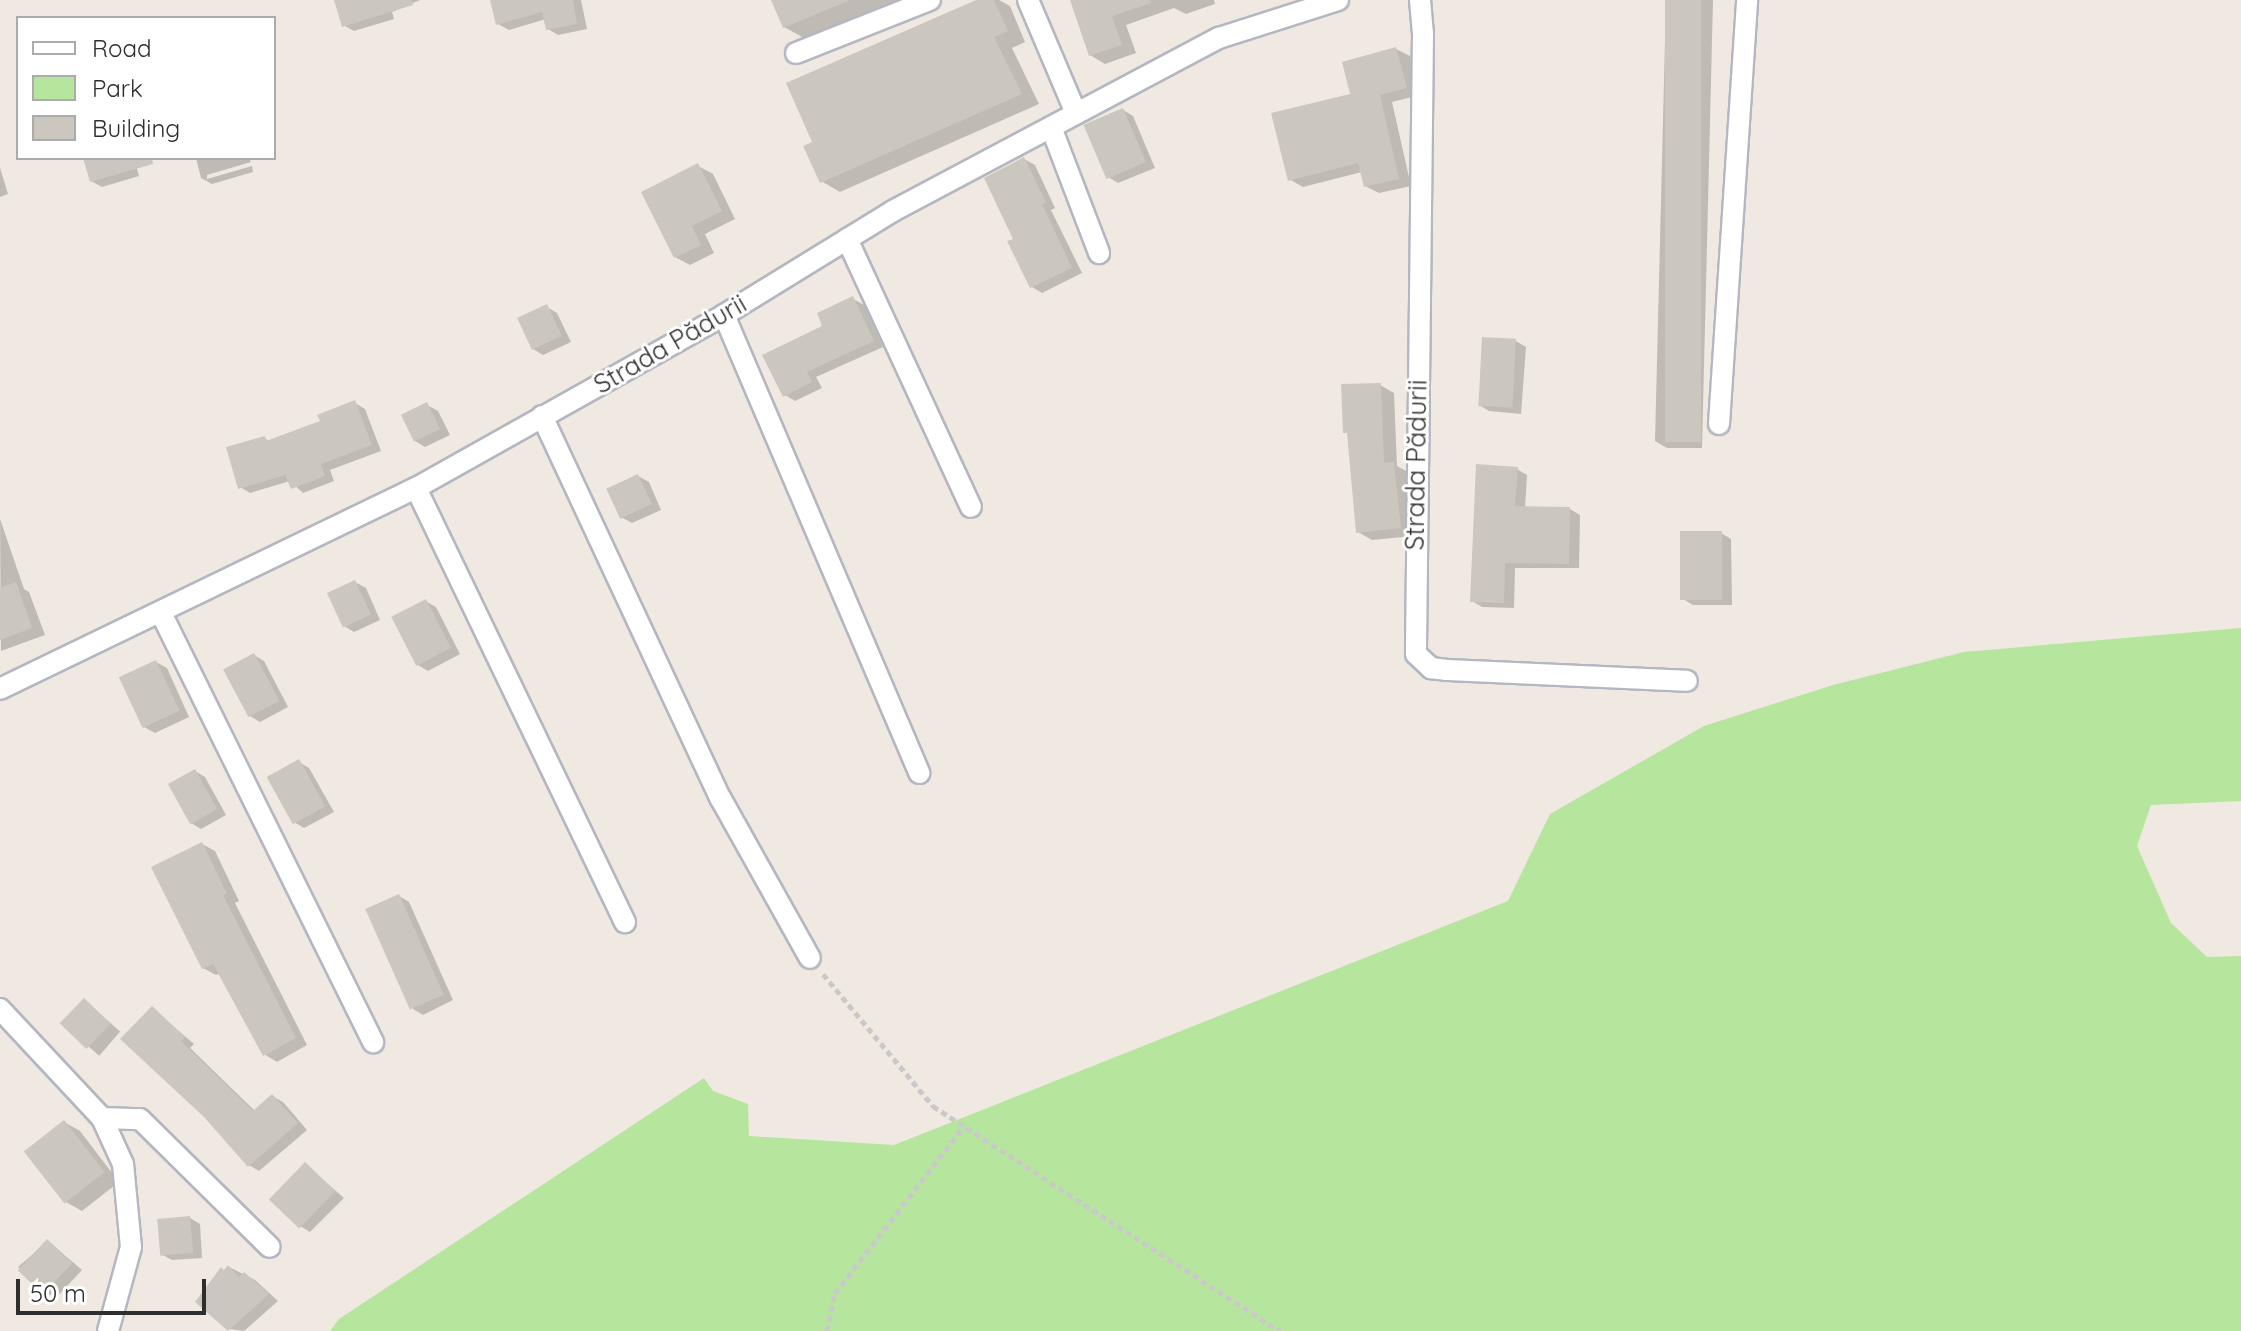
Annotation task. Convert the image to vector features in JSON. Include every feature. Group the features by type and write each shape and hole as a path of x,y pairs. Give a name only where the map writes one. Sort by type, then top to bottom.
{"street":[{"path":"796,53 930,0"},
{"path":"1028,0 1076,113"},
{"name":"Strada Pădurii","path":"0,689 416,488 724,315 847,239 1219,38 1338,0"},
{"name":"Strada Pădurii","path":"1420,0 1423,33 1416,654 1431,668 1447,670 1687,681"},
{"path":"1719,424 1747,0"},
{"path":"1051,127 1099,253"},
{"path":"847,239 971,507"},
{"path":"724,315 919,773"},
{"path":"542,416 721,799 810,958"},
{"path":"416,488 625,922"},
{"path":"161,613 373,1042"},
{"path":"0,1009 102,1118 123,1164 131,1247 108,1331"},
{"path":"102,1118 140,1119 270,1247"}],"path":[{"path":"810,958 933,1106 1280,1331"},
{"path":"827,1331 835,1293 964,1126"}],"green space":[{"path":"2241,628 2241,801 2151,805 2137,846 2171,923 2207,957 2241,956 2241,1331 330,1331 339,1319 704,1078 713,1091 748,1104 749,1136 894,1145 1508,901 1550,814 1704,726 1833,685 1964,652"}],"building":[{"path":"334,0 412,0 413,5 342,27"},
{"path":"490,0 573,0 577,24 546,30 542,12 496,25"},
{"path":"771,0 850,0 783,28"},
{"path":"976,0 994,0 1008,31 994,37 1022,94 820,183 803,146 812,142 786,83"},
{"path":"1070,0 1150,0 1151,3 1112,16 1122,45 1089,56"},
{"path":"1665,0 1701,0 1701,442 1665,442"},
{"path":"1396,47 1407,88 1380,95 1399,179 1364,187 1358,163 1288,181 1271,113 1350,94 1342,62"},
{"path":"1123,108 1146,162 1106,179 1083,125"},
{"path":"1024,157 1072,268 1030,288 1007,241 1013,239 984,178"},
{"path":"84,160 152,160 153,164 90,182"},
{"path":"698,163 722,211 692,226 701,245 674,258 641,192"},
{"path":"853,296 874,341 807,372 812,382 783,397 762,355 822,326 817,313"},
{"path":"547,304 562,336 532,350 517,318"},
{"path":"1482,337 1516,339 1512,408 1478,406"},
{"path":"1381,383 1384,463 1394,462 1401,528 1356,533 1347,433 1343,433 1341,384"},
{"path":"355,400 372,445 321,464 325,476 291,489 285,475 238,489 226,447 265,436 266,441 320,421 317,415"},
{"path":"427,402 440,429 414,442 401,415"},
{"path":"1476,464 1518,467 1515,506 1570,507 1569,564 1505,563 1504,603 1470,602"},
{"path":"638,474 652,504 620,519 606,489"},
{"path":"1680,531 1722,531 1722,600 1680,600"},
{"path":"355,580 371,614 343,628 327,593"},
{"path":"16,582 32,628 0,640 0,588"},
{"path":"426,599 451,648 416,666 391,617"},
{"path":"254,653 279,701 248,717 223,669"},
{"path":"156,660 180,711 143,728 119,677"},
{"path":"299,759 325,806 293,824 267,777"},
{"path":"195,769 217,809 190,824 168,784"},
{"path":"202,842 227,894 223,895 296,1038 263,1056 213,964 202,969 151,867"},
{"path":"399,894 444,994 410,1010 365,909"},
{"path":"84,998 111,1024 86,1049 60,1023"},
{"path":"152,1006 185,1037 181,1041 253,1111 272,1094 298,1123 248,1167 204,1117 120,1039"},
{"path":"64,1120 105,1172 64,1203 24,1151"},
{"path":"305,1162 335,1191 299,1229 269,1199"},
{"path":"190,1216 193,1253 160,1256 157,1219"},
{"path":"47,1239 73,1263 43,1294 18,1270"},
{"path":"228,1265 239,1277 244,1272 269,1294 228,1331 195,1302 221,1267 224,1270"}]}
